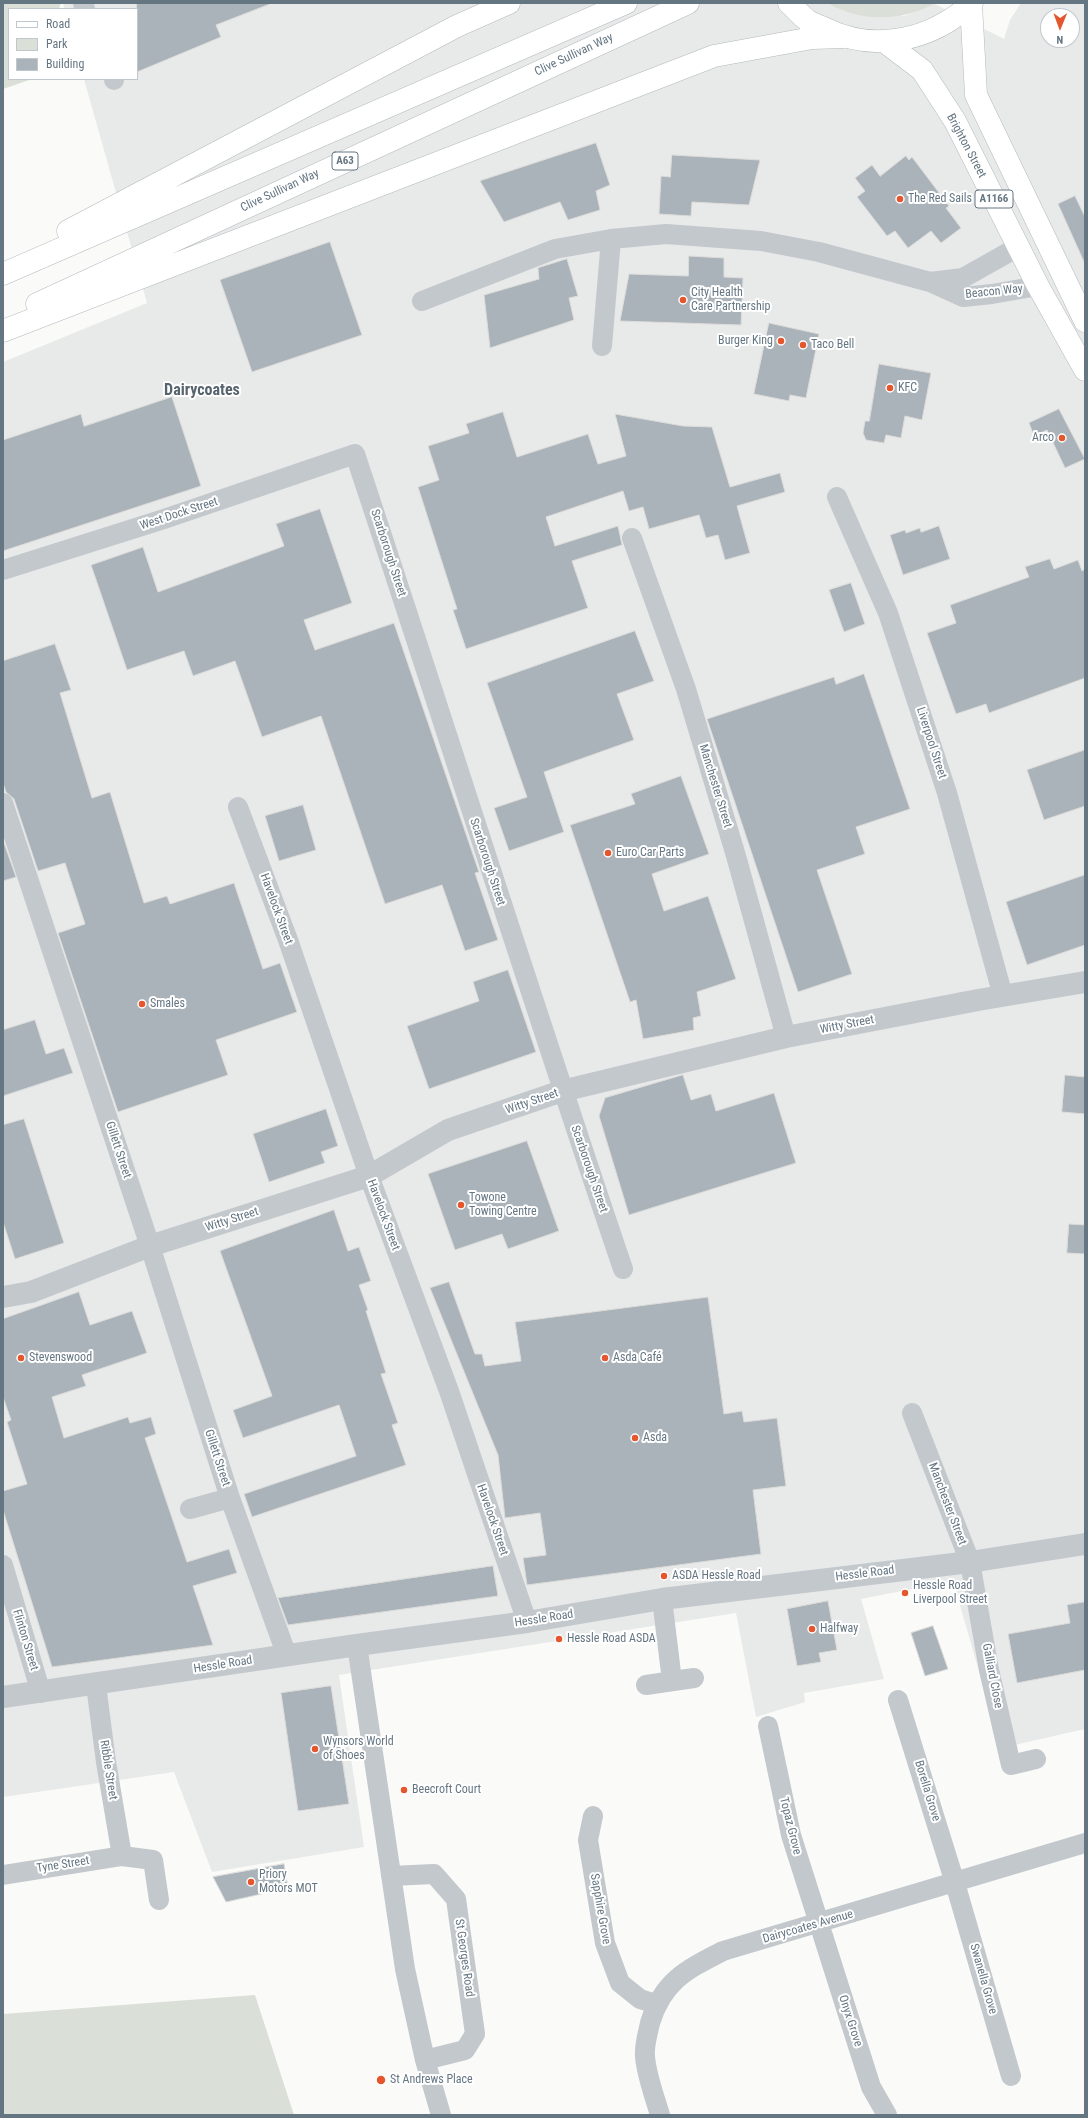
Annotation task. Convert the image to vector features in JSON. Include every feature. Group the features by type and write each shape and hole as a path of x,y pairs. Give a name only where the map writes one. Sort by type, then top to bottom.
{"main road":[{"path":"3,265 457,26 509,3"},
{"path":"3,274 626,3"},
{"name":"Clive Sullivan Way","path":"3,319 688,3"},
{"path":"789,3 808,20 843,37"},
{"path":"3,331 714,56 812,38 843,37 885,42 917,37 946,24 971,3"},
{"name":"A1166","path":"971,3 976,96 1085,321"},
{"name":"Brighton Street","path":"885,42 922,70 955,121 1038,286 1085,370"}],"street":[{"name":"Beacon Way","path":"422,301 555,249 611,239 666,234 761,241 841,258 930,282 962,297 992,294 1038,286"},
{"path":"602,346 611,239"},
{"name":"Beacon Way","path":"930,282 963,278 1018,247"},
{"name":"West Dock Street","path":"3,570 164,519 354,454"},
{"name":"Scarborough Street","path":"354,454 428,674 562,1091 623,1269"},
{"name":"Liverpool Street","path":"837,497 888,613 947,793 1003,996"},
{"name":"Manchester Street","path":"632,538 686,689 736,856 786,1037"},
{"name":"Gillett Street","path":"3,803 150,1246 230,1498 263,1592 288,1656"},
{"name":"Havelock Street","path":"238,808 288,940 369,1176 449,1391 527,1622"},
{"name":"Witty Street","path":"3,1296 31,1292 150,1246 369,1176 448,1130 562,1091 786,1037 1085,982"},
{"name":"Manchester Street","path":"912,1413 970,1562"},
{"name":"Gillett Street","path":"190,1509 230,1498"},
{"name":"Hessle Road","path":"3,1697 41,1693 357,1645 527,1622 662,1598 970,1562 1085,1544"},
{"name":"Galliard Close","path":"970,1562 989,1670 1011,1765 1036,1759"},
{"name":"Flinton Street","path":"3,1565 41,1693"},
{"path":"662,1598 672,1681"},
{"path":"357,1645 405,1970 425,2060 441,2115"},
{"path":"646,1685 694,1678"},
{"name":"Ribble Street","path":"96,1685 106,1762 122,1856"},
{"name":"Borella Grove","path":"898,1700 955,1883"},
{"name":"Topaz Grove","path":"768,1726 791,1835 819,1924"},
{"name":"Sapphire Grove","path":"593,1816 588,1840 605,1943 620,1983 640,1999 656,2004"},
{"name":"Dairycoates Avenue","path":"660,2115 645,2056 647,2035 656,2004 669,1986 693,1966 723,1951 819,1924 1085,1843"},
{"name":"Tyne Street","path":"3,1875 122,1856 153,1860 159,1900"},
{"name":"St Georges Road","path":"391,1876 434,1874 456,1899 475,2034 465,2050 425,2060"},
{"name":"Swanella Grove","path":"955,1883 1012,2076"},
{"name":"Onyx Grove","path":"819,1924 871,2087 887,2115"}],"shaded area":[{"path":"63,3 828,3 904,16 935,4 1004,39 1010,20 1021,3 1085,3 1085,1729 1001,1748 953,1581 861,1599 884,1679 804,1693 805,1702 756,1717 736,1613 339,1675 364,1847 212,1872 174,1772 3,1797 3,362 147,303 84,80 138,80 138,8 64,8"}],"green space":[{"path":"3,3 61,3 59,8 8,8 8,80 29,80 3,89"},
{"path":"828,3 936,3 924,9 896,16 868,17 854,14"},
{"path":"255,1995 294,2115 3,2115 3,2014"}],"building":[{"path":"137,3 270,3 216,25 221,37 138,72"},
{"path":"596,143 610,185 596,191 600,210 568,220 560,202 504,222 480,181"},
{"path":"672,155 760,160 749,205 692,202 691,216 659,214 661,176 670,177"},
{"path":"906,156 909,160 912,157 949,206 946,208 961,228 941,243 931,231 908,248 895,231 887,236 857,197 865,191 855,178 872,165 880,176"},
{"path":"1075,196 1085,217 1085,264 1058,204"},
{"path":"330,242 362,335 252,372 220,280"},
{"name":"City Health Care Partnership","path":"689,256 724,258 724,277 743,278 741,325 620,321 629,274 688,276"},
{"path":"567,259 578,296 569,298 574,320 490,348 484,295 539,279 538,268"},
{"path":"769,323 819,334 806,398 790,395 789,401 754,394"},
{"path":"879,364 931,373 922,420 905,416 901,438 886,435 884,443 866,440 863,433 865,421 869,421"},
{"path":"172,397 201,486 3,551 3,440 81,414 84,426"},
{"name":"Arco","path":"1059,409 1085,459 1065,468 1047,430 1034,436 1029,423"},
{"path":"503,412 517,457 588,434 598,464 626,456 615,414 683,426 712,427 730,487 780,473 785,492 737,506 750,553 725,560 718,535 706,538 699,515 649,529 643,507 629,511 623,491 546,517 555,546 618,526 622,545 572,561 588,608 466,649 453,610 457,609 418,487 439,480 428,446 469,433 466,424"},
{"path":"320,509 352,603 304,620 315,650 394,623 479,872 475,873 498,940 465,951 442,885 385,904 321,716 262,737 235,661 193,676 184,651 127,670 91,565 143,547 158,592 284,546 276,524"},
{"path":"939,526 950,559 903,575 890,535 905,530 906,533 920,528 921,532"},
{"path":"1050,559 1054,569 1078,560 1082,571 1085,569 1085,678 989,713 986,704 956,714 927,633 956,623 950,605 1029,577 1025,567"},
{"path":"851,583 865,624 844,632 829,590"},
{"path":"635,631 654,681 617,694 634,740 544,772 564,832 509,851 494,808 527,797 487,683"},
{"path":"55,644 71,690 60,693 92,798 110,792 144,903 167,896 170,904 234,883 263,969 280,963 297,1012 216,1040 228,1075 118,1112 58,933 85,924 65,863 38,871 14,799 6,792 3,783 3,661"},
{"path":"864,674 910,809 856,827 865,854 817,870 852,974 798,992 707,719 834,677 836,684"},
{"path":"1085,750 1085,806 1044,820 1027,770"},
{"path":"681,776 709,854 652,874 664,911 708,896 736,979 697,992 701,1016 693,1018 694,1030 643,1039 636,1000 630,1002 570,825 635,804 631,794"},
{"path":"303,805 316,850 279,861 265,816"},
{"path":"3,840 16,877 3,881"},
{"path":"1085,875 1085,945 1027,965 1006,902"},
{"path":"508,970 536,1052 429,1089 407,1026 479,1001 473,982"},
{"path":"35,1020 46,1054 64,1048 73,1073 3,1096 3,1030"},
{"path":"683,1075 691,1100 711,1094 716,1111 774,1093 796,1163 629,1215 599,1116 605,1098"},
{"path":"1065,1075 1085,1077 1085,1114 1062,1112"},
{"path":"326,1109 338,1146 321,1152 325,1163 269,1182 253,1134"},
{"path":"24,1119 64,1243 15,1259 3,1222 3,1125"},
{"path":"527,1141 559,1231 508,1249 502,1234 455,1250 428,1174"},
{"path":"334,1210 348,1251 359,1247 371,1281 359,1285 368,1310 366,1311 386,1373 381,1374 398,1423 392,1425 406,1465 252,1517 244,1494 356,1456 339,1405 243,1438 233,1410 272,1396 220,1251"},
{"path":"1069,1224 1085,1225 1085,1254 1067,1253"},
{"name":"Asda","path":"449,1282 475,1354 482,1354 485,1366 521,1361 515,1322 708,1297 724,1414 742,1411 744,1422 777,1418 786,1486 753,1490 761,1554 527,1585 523,1558 546,1555 540,1513 505,1518 498,1455 430,1288"},
{"path":"79,1292 90,1325 132,1311 147,1353 82,1375 86,1386 52,1397 64,1438 128,1417 130,1423 151,1417 156,1434 145,1438 187,1562 229,1549 237,1573 193,1586 213,1645 52,1667 3,1510 3,1491 27,1484 7,1422 11,1420 3,1397 3,1319"},
{"path":"493,1566 498,1596 288,1625 278,1598"},
{"name":"Halfway","path":"828,1601 837,1650 819,1653 821,1662 797,1666 787,1609"},
{"path":"1085,1602 1085,1670 1017,1683 1008,1634 1070,1623 1067,1605"},
{"path":"933,1626 948,1669 925,1676 911,1633"},
{"name":"Wynsors World of Shoes","path":"331,1686 349,1804 298,1811 281,1693"},
{"name":"Priory Motors MOT","path":"284,1864 288,1888 226,1902 213,1877"}],"place":[{"name":"The Red Sails","path":"900,199"},
{"name":"City Health Care Partnership","path":"683,300"},
{"name":"Burger King","path":"781,341"},
{"name":"Taco Bell","path":"803,345"},
{"name":"KFC","path":"890,388"},
{"name":"Arco","path":"1062,438"},
{"name":"Euro Car Parts","path":"608,853"},
{"name":"Smales","path":"142,1004"},
{"name":"Towone Towing Centre","path":"461,1205"},
{"name":"Stevenswood","path":"21,1358"},
{"name":"Asda Café","path":"605,1358"},
{"name":"Asda","path":"635,1438"},
{"name":"ASDA Hessle Road","path":"664,1576"},
{"name":"Hessle Road Liverpool Street","path":"905,1593"},
{"name":"Halfway","path":"812,1629"},
{"name":"Hessle Road ASDA","path":"559,1639"},
{"name":"Wynsors World of Shoes","path":"315,1749"},
{"name":"Beecroft Court","path":"404,1790"},
{"name":"Priory Motors MOT","path":"251,1882"},
{"name":"St Andrews Place","path":"381,2080"}],"district":[{"name":"Dairycoates","path":"202,391"}]}
